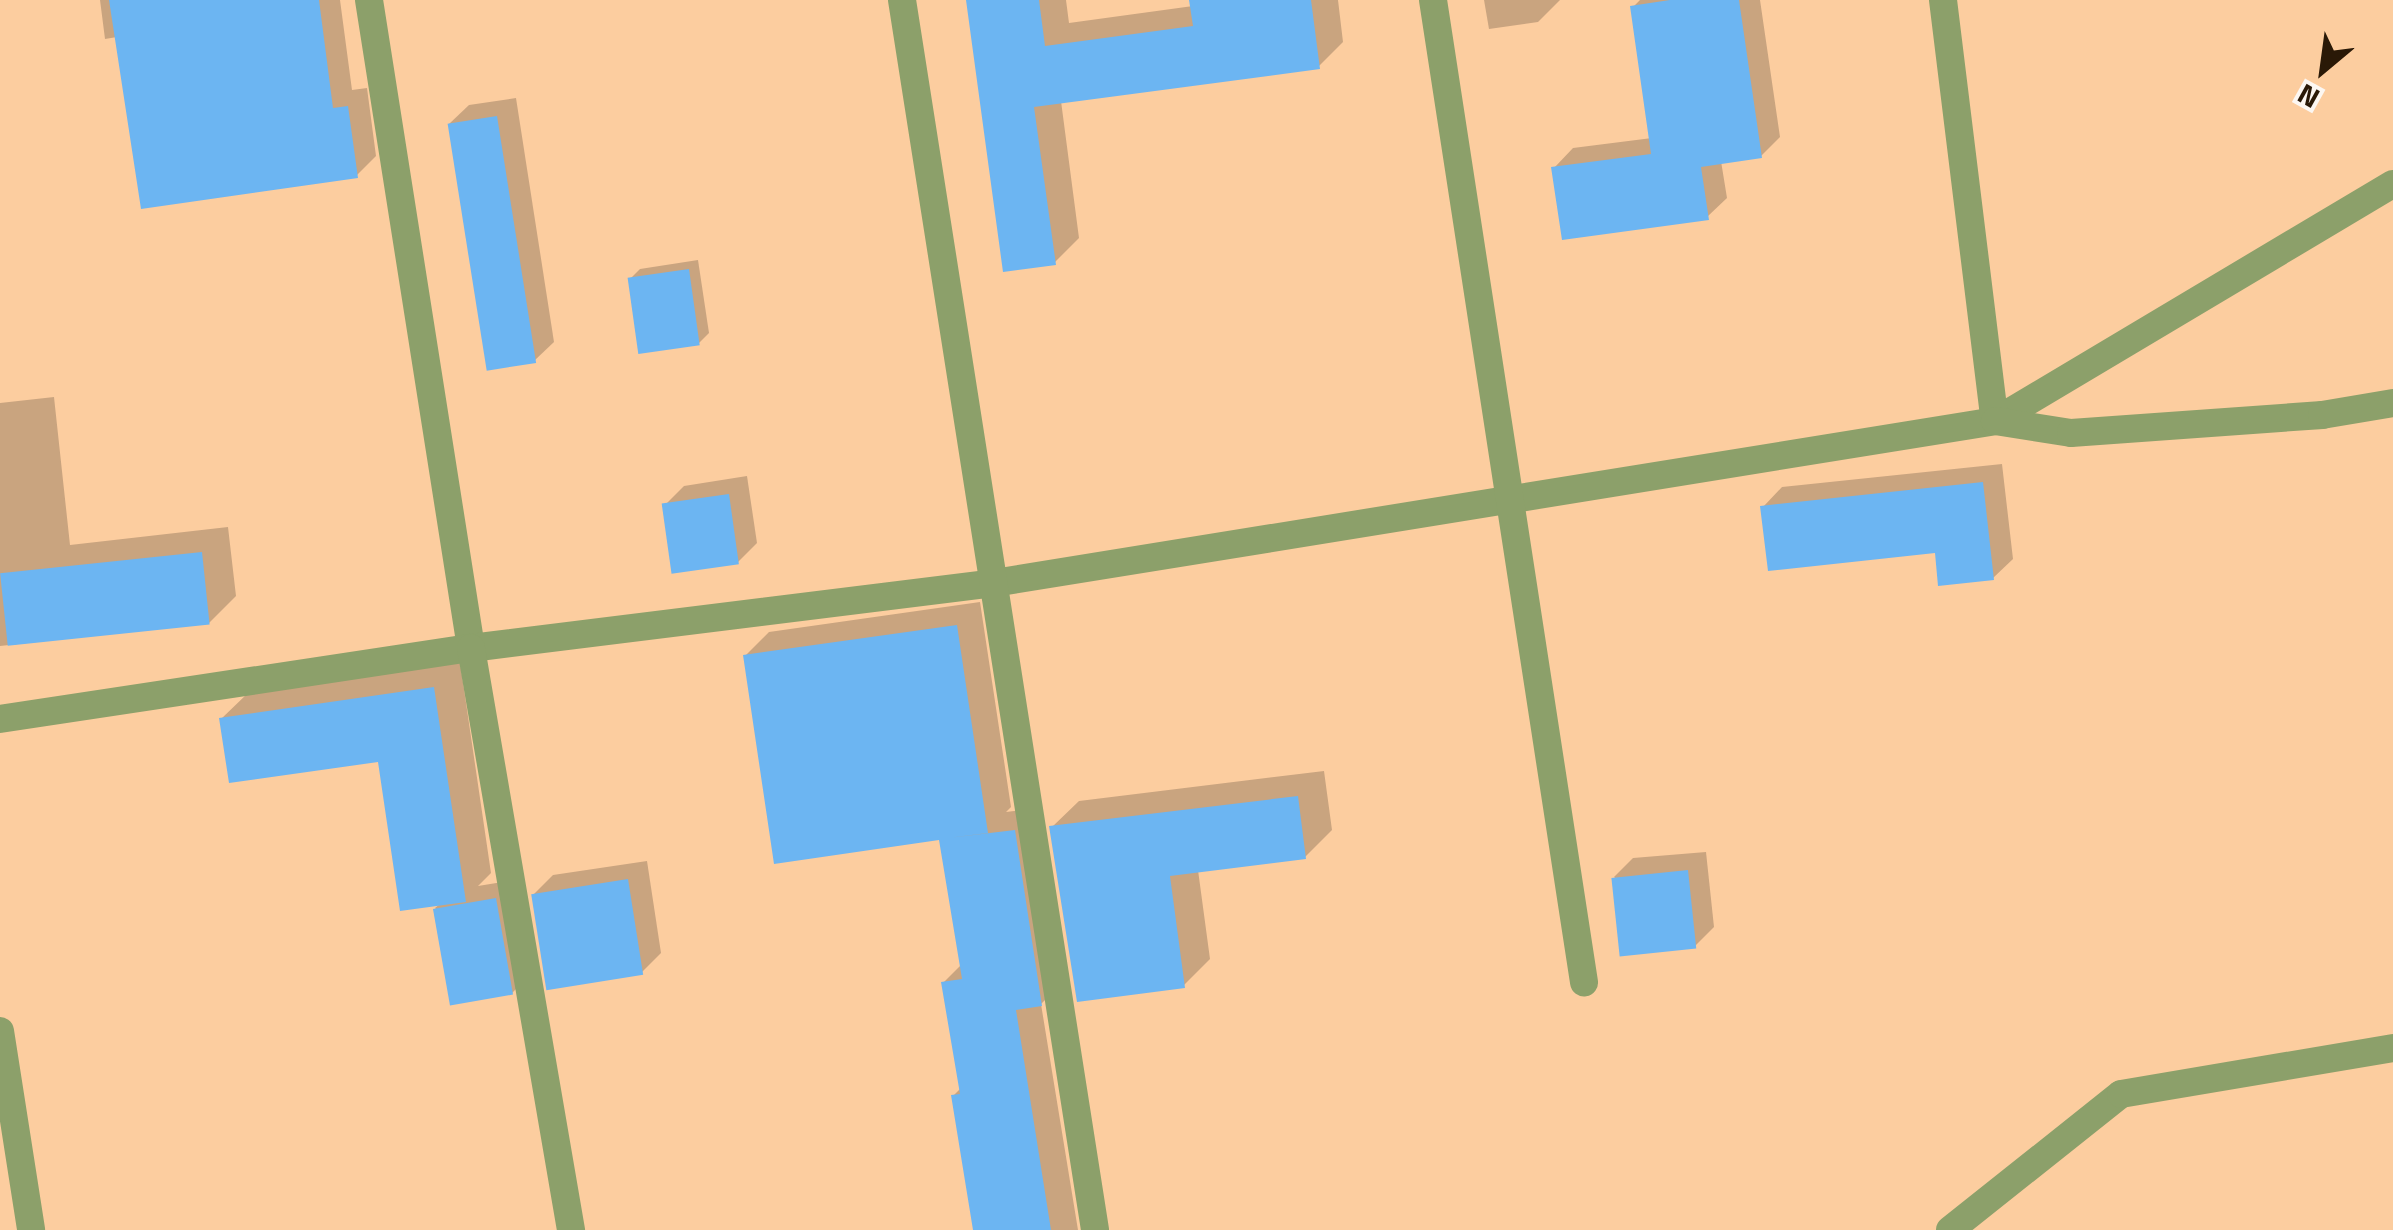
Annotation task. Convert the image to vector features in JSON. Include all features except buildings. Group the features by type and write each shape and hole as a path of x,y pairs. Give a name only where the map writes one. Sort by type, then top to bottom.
{"lane":[{"path":"369,0 471,648 571,1230"},
{"path":"902,0 1095,1230"},
{"path":"1433,0 1584,982"},
{"path":"1943,0 1995,421"},
{"path":"1995,421 2393,184"},
{"path":"0,719 471,648 994,583 1995,421 2071,433 2322,415 2393,402"},
{"path":"0,1031 26,1229"},
{"path":"1950,1230 2122,1094 2393,1048"}]}
